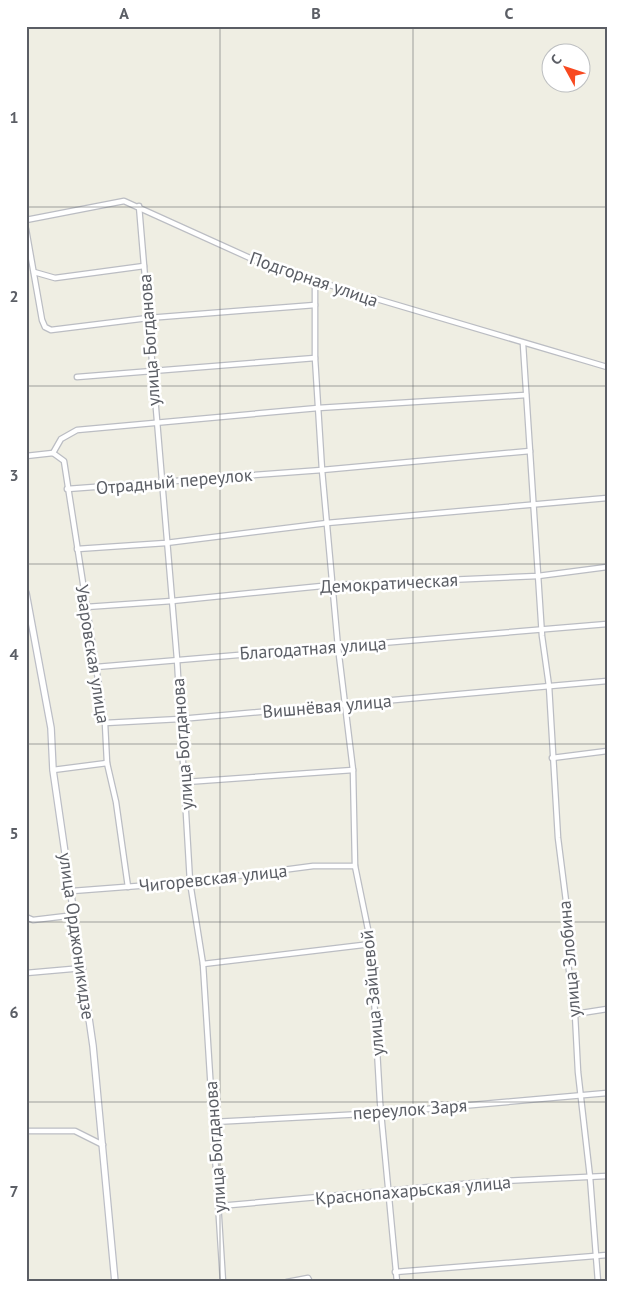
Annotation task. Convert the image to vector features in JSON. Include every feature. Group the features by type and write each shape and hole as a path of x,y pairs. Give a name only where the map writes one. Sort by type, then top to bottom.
{"street":[{"name":"Подгорная улица","path":"26,220 124,201 139,206 272,268 523,344 607,367"},
{"name":"улица Богданова","path":"139,206 153,372 155,422 177,659 186,782 190,882 203,964 223,1282"},
{"path":"26,229 42,320 45,326 52,330 148,318 315,305"},
{"path":"34,272 55,278 144,266"},
{"name":"улица Зайцевой","path":"315,282 315,358 322,470 338,647 353,770 355,866 371,944 382,1113 397,1282"},
{"name":"улица Злобина","path":"523,344 542,636 549,686 561,880 567,909 568,963 575,1014 580,1096 590,1177 598,1282"},
{"path":"77,377 315,358"},
{"path":"26,456 53,453 61,439 77,430 318,408 526,395"},
{"name":"Отрадный переулок","path":"67,489 322,470 530,451"},
{"name":"Уваровская улица","path":"53,453 64,461 105,723 107,763 116,802 128,887"},
{"path":"77,549 166,543 327,522 607,498"},
{"name":"Демократическая","path":"86,607 172,602 332,585 538,576 607,567"},
{"name":"улица Орджоникидзе","path":"26,593 50,728 53,770 83,968 104,1145 115,1282"},
{"name":"Благодатная улица","path":"96,666 607,624"},
{"name":"Вишнёвая улица","path":"105,723 180,719 607,681"},
{"path":"552,758 607,751"},
{"path":"53,770 107,763"},
{"path":"186,782 353,770"},
{"name":"Чигоревская улица","path":"72,891 190,882 313,866 355,866"},
{"path":"26,917 33,920 75,915"},
{"path":"203,964 371,944"},
{"path":"26,973 83,968"},
{"path":"575,1014 607,1009"},
{"name":"переулок Заря","path":"213,1122 382,1113 607,1093"},
{"path":"26,1131 75,1131 104,1145"},
{"name":"Краснопахарьская улица","path":"218,1206 390,1193 485,1182 607,1176"},
{"path":"395,1272 596,1258 607,1255"},
{"path":"287,1282 308,1278 310,1282"}]}
